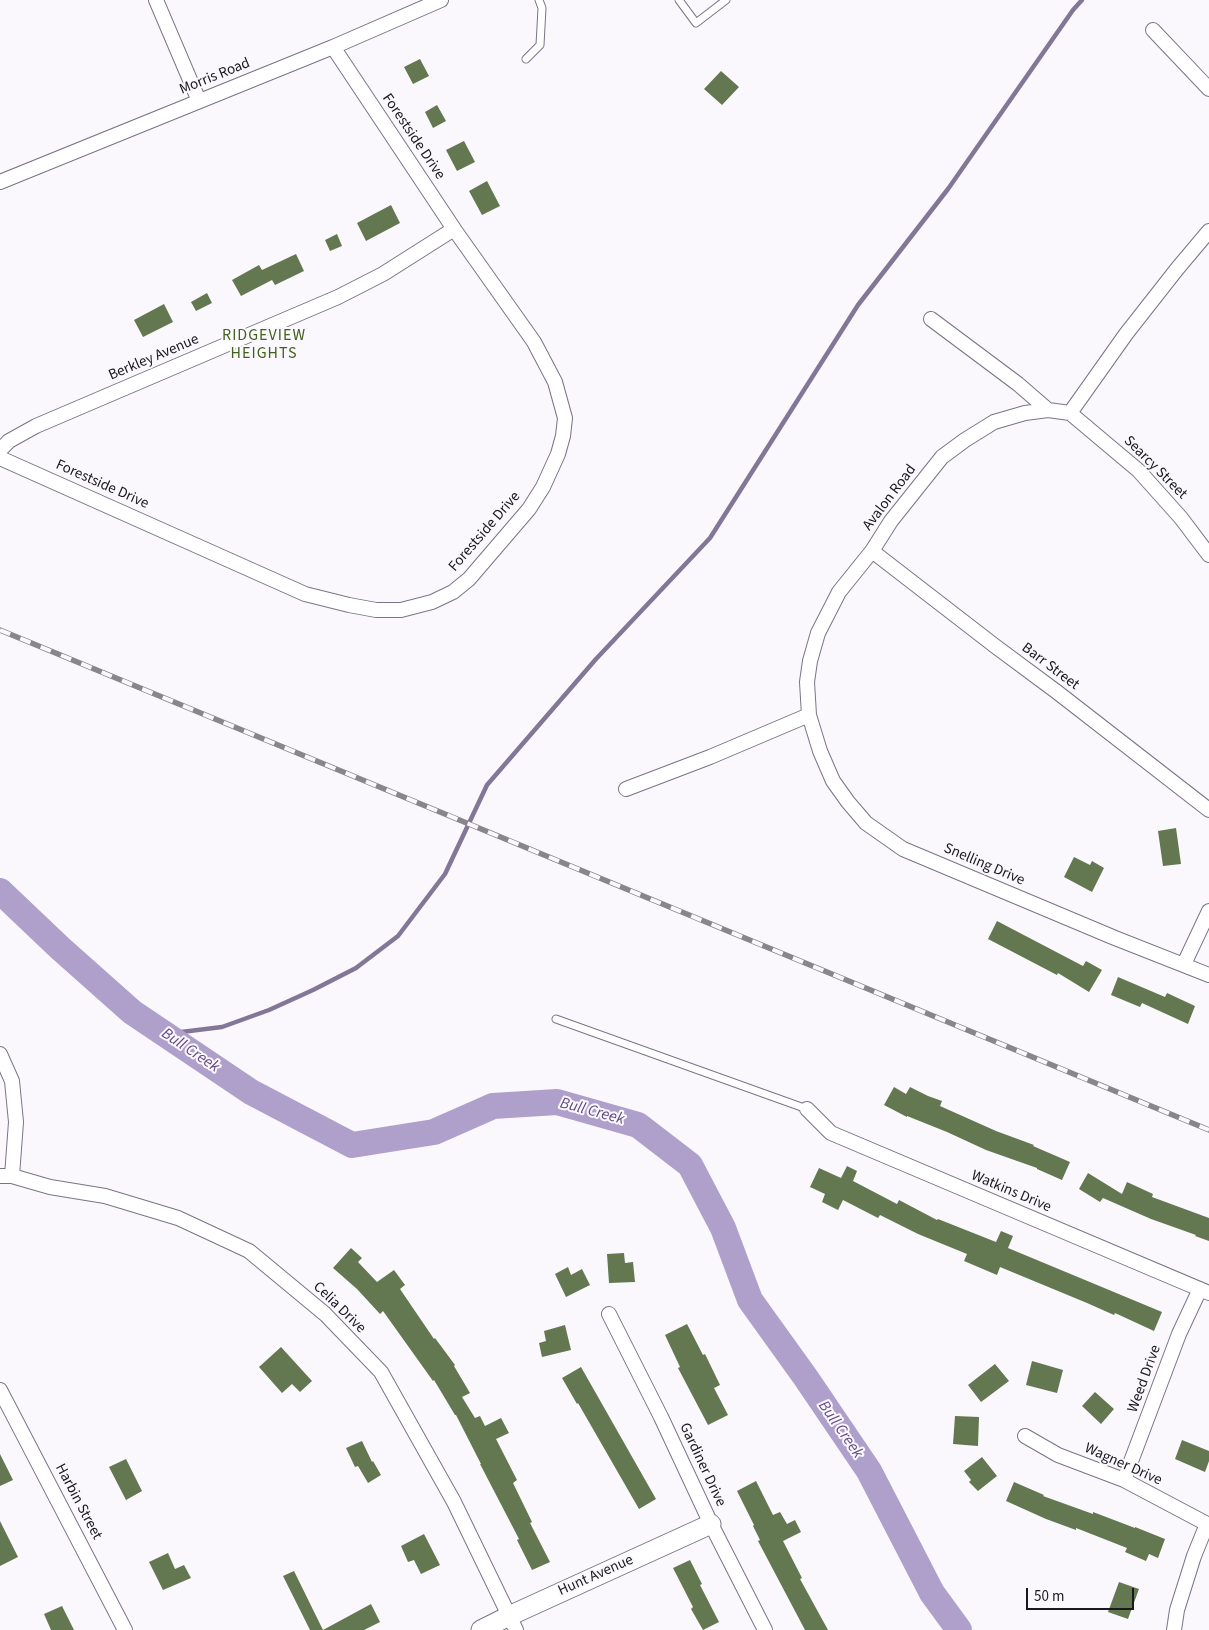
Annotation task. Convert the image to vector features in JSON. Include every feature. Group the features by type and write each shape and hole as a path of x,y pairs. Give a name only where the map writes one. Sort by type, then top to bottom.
{"street":[{"path":"156,0 199,101"},
{"name":"Morris Road","path":"0,182 333,47 441,0"},
{"path":"1154,30 1209,89"},
{"name":"Forestside Drive","path":"0,458 305,594 349,606 376,610 401,610 432,602 453,592 468,578 529,509 558,454 563,436 565,418 555,382 534,342 454,229 333,47"},
{"name":"Berkley Avenue","path":"0,450 9,441 36,426 338,297 383,274 454,229"},
{"path":"1070,412 1126,334 1209,231"},
{"path":"930,319 1018,384 1048,410"},
{"name":"Avalon Road","path":"809,715 808,682 810,661 818,633 839,592 872,551 891,521 942,457 964,440 994,422 1025,413 1048,410 1070,412"},
{"name":"Searcy Street","path":"1070,412 1139,471 1181,518 1209,555"},
{"name":"Barr Street","path":"872,551 1058,692 1209,810"},
{"path":"626,789 710,757 809,715"},
{"name":"Snelling Drive","path":"809,715 820,751 833,781 866,822 903,849 1115,938 1209,974"},
{"path":"1184,964 1209,911"},
{"path":"0,1054 12,1081 16,1122 6,1176"},
{"name":"Watkins Drive","path":"807,1109 831,1133 1204,1291"},
{"name":"Celia Drive","path":"6,1176 50,1187 105,1196 178,1218 250,1251 325,1314 381,1372 454,1502 512,1623"},
{"name":"Weed Drive","path":"1124,1480 1179,1334 1204,1291"},
{"name":"Gardiner Drive","path":"609,1314 765,1630"},
{"name":"Harbin Street","path":"0,1390 125,1630"},
{"name":"Wagner Drive","path":"1025,1436 1058,1455 1124,1480 1208,1524"},
{"name":"Hunt Avenue","path":"481,1630 512,1623 711,1524"},
{"path":"1174,1630 1177,1610 1194,1556 1208,1524"}],"lane":[{"path":"526,59 540,45 542,8 539,0"},
{"path":"679,0 696,23 726,0"},
{"path":"556,1019 807,1109"}],"building":[{"path":"420,59 429,76 413,84 404,67"},
{"path":"721,71 739,87 722,105 704,89"},
{"path":"437,105 446,121 433,128 425,112"},
{"path":"464,141 475,162 457,171 446,150"},
{"path":"487,181 500,206 482,215 469,191"},
{"path":"391,205 400,223 366,241 357,223"},
{"path":"337,234 342,246 330,251 325,240"},
{"path":"296,254 304,271 275,285 272,280 241,296 232,280 259,265 262,270"},
{"path":"207,293 212,303 196,311 191,302"},
{"path":"164,304 173,322 143,337 134,320"},
{"path":"1176,828 1181,864 1163,866 1158,831"},
{"path":"1074,857 1090,865 1092,861 1104,868 1092,892 1064,877"},
{"path":"997,921 1083,966 1086,961 1102,970 1089,992 1058,973 1057,975 988,939"},
{"path":"1118,977 1165,997 1167,993 1195,1006 1188,1024 1142,1003 1140,1007 1111,995"},
{"path":"894,1087 906,1094 910,1087 942,1101 940,1106 1070,1162 1062,1180 1037,1168 986,1150 947,1132 907,1117 884,1105"},
{"path":"847,1166 857,1171 853,1181 897,1204 899,1200 937,1220 996,1242 1001,1231 1013,1236 1008,1248 1162,1312 1154,1331 1115,1313 1114,1315 1000,1267 997,1275 964,1261 967,1254 918,1234 880,1215 878,1218 843,1200 838,1210 822,1202 825,1194 810,1187 819,1168 841,1178"},
{"path":"1088,1173 1122,1194 1127,1182 1153,1194 1152,1197 1209,1218 1209,1241 1103,1198 1100,1202 1079,1189"},
{"path":"351,1248 362,1258 358,1262 377,1282 394,1270 405,1285 400,1289 434,1339 455,1365 470,1393 462,1397 475,1418 480,1416 485,1426 501,1418 509,1433 496,1439 517,1480 513,1483 532,1522 530,1523 550,1562 532,1570 517,1540 519,1539 456,1415 434,1380 383,1311 380,1314 357,1289 333,1268"},
{"path":"624,1253 625,1263 633,1262 635,1282 609,1283 607,1254"},
{"path":"568,1267 571,1275 582,1269 590,1285 566,1297 555,1274"},
{"path":"687,1324 703,1355 705,1354 720,1385 714,1388 728,1415 708,1425 678,1368 680,1367 665,1335"},
{"path":"565,1325 571,1350 542,1357 539,1343 546,1341 544,1331"},
{"path":"281,1347 312,1381 300,1392 292,1384 282,1393 259,1367"},
{"path":"1032,1361 1063,1370 1057,1393 1026,1385"},
{"path":"995,1364 1009,1381 981,1402 968,1385"},
{"path":"581,1367 656,1499 639,1509 562,1378"},
{"path":"1095,1392 1114,1409 1101,1424 1082,1406"},
{"path":"955,1416 979,1417 978,1446 953,1444"},
{"path":"1182,1440 1209,1451 1209,1461 1205,1472 1175,1459"},
{"path":"362,1441 372,1462 381,1475 368,1483 358,1466 355,1467 346,1448"},
{"path":"0,1454 13,1480 0,1486"},
{"path":"982,1457 997,1476 978,1491 969,1482 971,1480 964,1471"},
{"path":"126,1459 142,1491 126,1500 109,1467"},
{"path":"756,1481 773,1515 780,1512 787,1524 795,1520 801,1532 783,1541 802,1578 800,1579 828,1630 805,1630 758,1541 760,1540 754,1525 737,1491"},
{"path":"1014,1482 1043,1496 1093,1514 1093,1512 1165,1539 1158,1558 1149,1554 1146,1561 1125,1552 1127,1548 1076,1528 1076,1530 1046,1519 1006,1501"},
{"path":"0,1521 18,1557 0,1566"},
{"path":"424,1534 440,1565 421,1574 414,1560 408,1562 401,1546"},
{"path":"168,1553 175,1569 184,1565 191,1578 163,1590 149,1562"},
{"path":"690,1560 702,1584 700,1585 719,1622 703,1630 691,1609 693,1607 673,1568"},
{"path":"294,1571 323,1630 310,1630 283,1576"},
{"path":"1119,1582 1139,1589 1128,1619 1108,1612"},
{"path":"371,1604 380,1622 364,1630 323,1630"},
{"path":"62,1606 74,1630 51,1630 44,1614"}],"waterway":[{"path":"165,1034 222,1027 269,1010 356,968 398,936 445,874 487,785 596,659 710,538 858,305 948,189 1073,10 1082,0"},
{"name":"Bull Creek","path":"0,891 132,1012 251,1092 352,1145 434,1132 493,1106 557,1102 638,1125 690,1165 723,1228 750,1300 869,1471 932,1593 959,1630"}],"railway":[{"path":"0,630 1209,1130"}],"district":[{"name":"RIDGEVIEW HEIGHTS","path":"264,345"}]}
